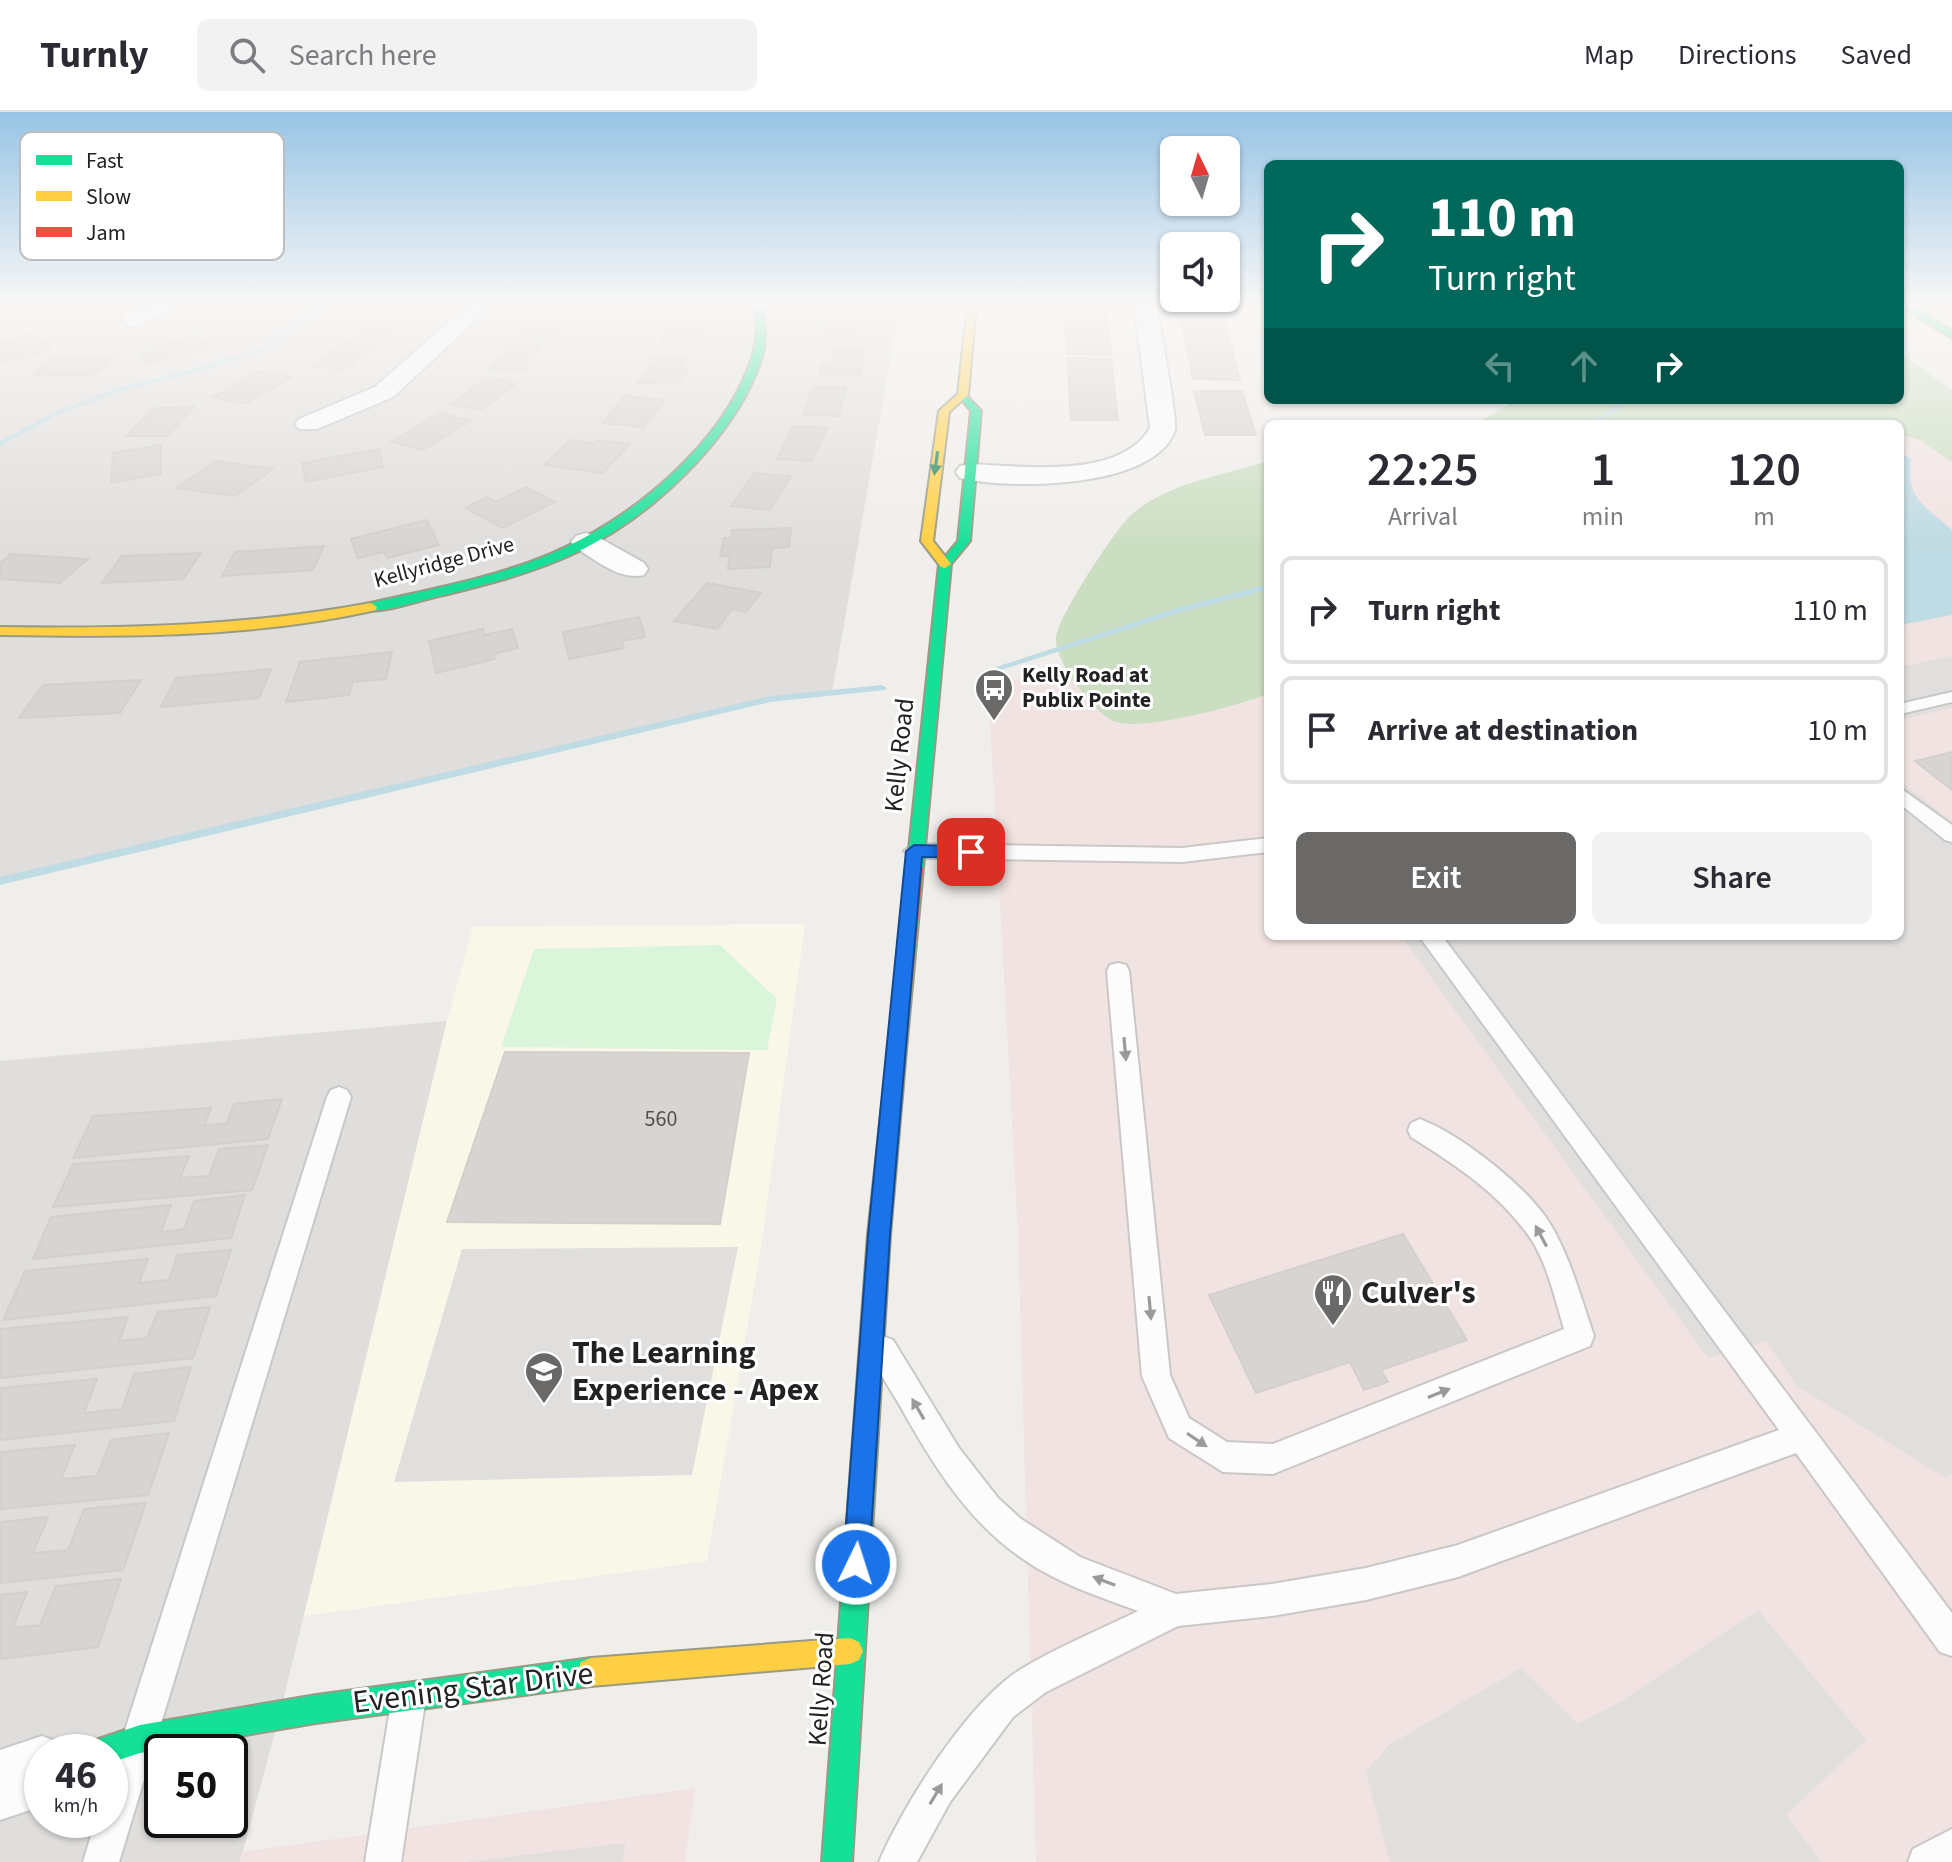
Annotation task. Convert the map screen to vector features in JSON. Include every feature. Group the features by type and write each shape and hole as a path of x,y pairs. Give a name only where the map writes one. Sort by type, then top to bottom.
{"main road":[{"name":"Kellyridge Drive","path":"0,631 111,634 241,625 366,607 493,577 586,542 629,514 682,470 727,417 746,385"},
{"name":"Kelly Road","path":"945,564 927,541 944,411 963,395 964,385"},
{"name":"Kelly Road","path":"837,1862 872,1330 914,851 945,564 964,541 976,411 963,395"},
{"name":"Evening Star Drive","path":"128,1743 410,1694 731,1657 850,1651"}],"street":[{"path":"308,424 384,392 392,385"},
{"path":"970,472 1085,472 1125,463 1150,450 1160,440 1163,428 1157,385"},
{"path":"586,542 633,569"},
{"path":"0,1785 24,1777"}],"lane":[{"path":"1904,708 1952,697"},
{"path":"1904,797 1952,835"},
{"path":"914,851 1211,854 1264,846"},
{"path":"1433,940 1952,1640"},
{"path":"1118,971 1156,1376 1179,1428 1223,1457 1273,1459 1580,1336 1563,1283 1539,1229 1482,1168 1420,1130"},
{"path":"101,1862 339,1097"},
{"path":"872,1330 941,1448 971,1489 1001,1520 1033,1548 1068,1568 1176,1610"},
{"path":"897,1862 938,1790 1001,1705 1059,1667 1176,1610 1272,1600 1366,1584 1458,1561 1800,1437"},
{"path":"383,1862 410,1694"},
{"path":"1926,1862 1952,1847"}],"shaded area":[{"path":"0,385 886,385 832,693 770,699 0,881"},
{"path":"1952,413 1952,1862 1036,1862 1018,1233 988,684 1069,670 1264,679 1264,940 1904,940 1904,423"},
{"path":"1952,656 1952,708 1904,719 1904,666"},
{"path":"1904,784 1952,822 1952,1474 1944,1477 1797,1386 1766,1341 1708,1358 1404,940 1904,940"},
{"name":"The Learning Experience - Apex","path":"805,924 761,1248 707,1561 304,1616 447,1021 473,927"},
{"path":"447,1021 280,1714 248,1832 248,1734 144,1734 144,1838 246,1838 240,1862 0,1862 0,1061"},
{"path":"738,1247 692,1475 394,1482 462,1249"},
{"path":"1758,1610 1866,1740 1786,1815 1822,1862 1390,1862 1366,1772 1389,1745 1521,1668 1578,1724 1620,1702"},
{"path":"695,1788 685,1862 240,1862 242,1852"},
{"path":"625,1843 623,1862 467,1862"}],"green space":[{"path":"1904,385 1945,385 1952,390 1952,462 1920,440 1904,435 1904,420 1482,420 1508,405 1904,404"},
{"path":"1264,462 1264,695 1167,721 1126,724 1113,721 1095,707 1068,672 1057,648 1059,628 1101,554 1132,514 1146,503 1179,487"},
{"path":"720,945 777,999 767,1050 501,1047 534,949"}],"water":[{"path":"1904,455 1911,459 1914,493 1952,530 1952,615 1904,624"}],"building":[{"path":"235,385 279,385 245,404 213,397"},
{"path":"477,385 515,385 483,409 450,405"},
{"path":"1069,385 1114,385 1118,420 1071,420"},
{"path":"813,387 846,387 839,416 803,415"},
{"path":"1194,391 1242,391 1256,435 1205,435"},
{"path":"625,396 665,400 644,427 602,423"},
{"path":"194,407 167,436 126,436 155,408"},
{"path":"439,413 471,421 423,450 391,442"},
{"path":"793,426 827,428 812,461 777,459"},
{"path":"570,440 630,444 603,473 544,465"},
{"path":"161,445 161,474 111,483 113,453"},
{"path":"379,449 383,467 306,482 302,463"},
{"path":"216,461 273,469 235,496 176,488"},
{"path":"754,473 791,476 770,510 731,506"},
{"path":"526,487 555,502 502,528 465,508 487,497 496,502"},
{"path":"427,520 439,545 387,558 384,552 358,558 351,539"},
{"path":"791,528 789,547 772,548 770,567 728,569 730,556 720,556 724,538 731,538 732,530"},
{"path":"324,546 313,570 222,576 235,552"},
{"path":"201,553 183,579 102,583 122,556"},
{"path":"11,554 88,559 60,583 0,579 0,563"},
{"path":"707,583 761,593 746,612 732,609 717,629 674,621"},
{"path":"639,617 645,637 622,641 624,648 569,659 563,632"},
{"path":"483,629 484,635 512,629 518,648 493,654 495,659 436,673 429,641"},
{"path":"392,652 386,679 353,682 349,695 286,702 300,662"},
{"path":"271,669 259,698 161,707 176,678"},
{"path":"141,680 120,713 19,718 43,685"},
{"path":"1952,752 1952,790 1915,761"},
{"path":"505,1052 749,1053 720,1224 447,1222"},
{"path":"282,1099 268,1139 73,1158 93,1116 211,1108 204,1126 227,1123 234,1104"},
{"path":"268,1145 252,1190 53,1207 73,1164 189,1156 180,1178 209,1176 219,1149"},
{"path":"245,1195 231,1238 33,1259 51,1217 171,1205 161,1232 184,1229 194,1201"},
{"path":"1403,1234 1467,1340 1381,1370 1388,1382 1364,1390 1350,1362 1256,1393 1209,1295"},
{"path":"231,1250 216,1296 3,1320 25,1271 148,1259 139,1283 169,1280 177,1255"},
{"path":"210,1307 193,1358 0,1378 0,1329 128,1317 119,1341 147,1338 158,1312"},
{"path":"191,1367 174,1421 0,1440 0,1388 97,1379 84,1413 122,1409 134,1374"},
{"path":"169,1433 148,1495 0,1509 0,1452 75,1445 61,1479 97,1476 111,1440"},
{"path":"146,1503 123,1570 0,1583 0,1522 48,1517 33,1553 68,1550 84,1509"},
{"path":"121,1579 98,1647 0,1659 0,1595 27,1592 13,1628 40,1625 56,1586"}],"waterway":[{"path":"0,444 59,412 139,385"},
{"path":"1595,420 1621,404"},
{"path":"1001,667 1179,610 1264,588"},
{"path":"0,881 770,699 882,688"}],"traffic: fast":[{"path":"371,607 526,568 575,548 601,533 629,515 684,468 730,413 746,385"},
{"path":"915,868 945,564 964,541 976,411 963,395"},
{"path":"837,1862 879,1235 897,1050"},
{"path":"128,1743 316,1709 591,1672"}],"traffic: slow":[{"path":"945,564 927,541 944,411 963,395 964,385"},
{"path":"0,631 186,630 279,622 371,607"},
{"path":"591,1672 850,1651"}],"traffic: jam":[{"path":"897,1050 915,868"}],"place":[{"name":"Kelly Road at Publix Pointe","path":"994,722"},
{"name":"Culver's","path":"1333,1327"},
{"name":"The Learning Experience - Apex","path":"544,1405"}],"route":[{"path":"856,1564 879,1235 914,851 971,852"}]}
